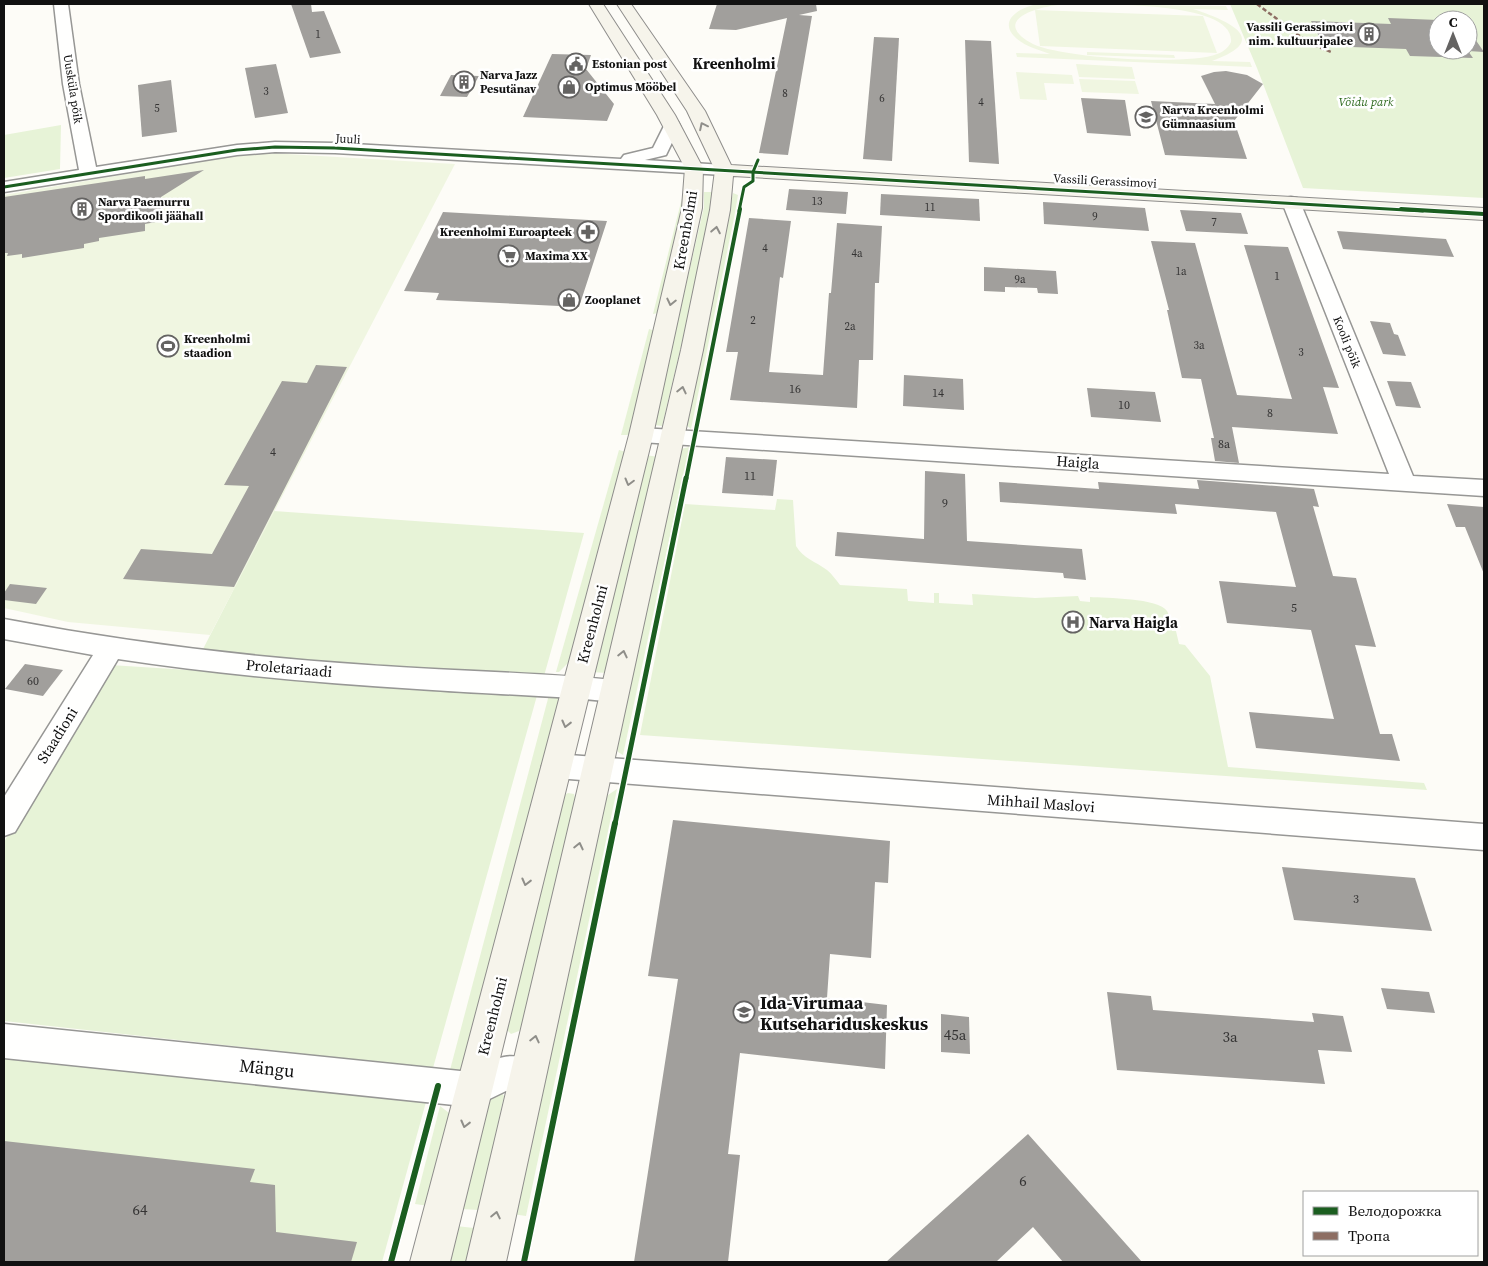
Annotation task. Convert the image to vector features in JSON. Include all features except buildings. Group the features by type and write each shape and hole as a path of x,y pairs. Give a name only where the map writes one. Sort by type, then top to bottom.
{"main road":[{"name":"Kreenholmi","path":"430,1262 641,435 692,208 694,168 672,126 596,4"},
{"path":"624,4 696,111 724,170"},
{"path":"612,30 639,26"},
{"name":"Kreenholmi","path":"486,1262 692,350 720,210 724,170"},
{"name":"Vassili Gerassimovi","path":"724,170 1484,214"}],"street":[{"name":"Uusküla põik","path":"61,4 71,84 88,173"},
{"path":"597,163 639,157 660,151 672,126"},
{"name":"Juuli","path":"4,188 237,150 275,147 335,148 724,170"},
{"name":"Kooli põik","path":"1291,202 1404,483"},
{"name":"Haigla","path":"641,435 1484,488"},
{"name":"Proletariaadi","path":"4,629 111,648 290,669 418,679 576,686 614,691"},
{"name":"Staadioni","path":"4,823 111,648"},
{"name":"Mihhail Maslovi","path":"556,766 1484,837"},
{"name":"Mängu","path":"4,1041 473,1090"},
{"path":"473,1090 503,1073 527,1075"}],"green space":[{"path":"1038,4 1070,4 1036,10 1025,14 1018,20 1015,27 1020,35 1033,44 1069,53 1153,60 1202,58 1221,52 1231,42 1226,28 1212,18 1163,8 1110,4 1226,6 1228,10 1193,9 1230,24 1238,31 1242,38 1240,45 1230,53 1212,61 1250,62 1252,67 1017,57 1016,53 1050,54 1021,42 1011,32 1009,26 1013,16 1018,12"},
{"name":"Võidu park","path":"1230,4 1484,4 1484,198 1303,188"},
{"path":"1035,10 1203,16 1217,53 1040,46"},
{"path":"1087,52 1174,55 1175,58 1087,55"},
{"path":"1076,64 1132,67 1135,79 1079,77"},
{"path":"1016,72 1072,75 1074,84 1044,83 1047,100 1020,99"},
{"path":"1079,79 1135,81 1139,94 1082,92"},
{"path":"61,125 60,169 4,178 4,135"},
{"path":"270,153 455,164 210,635 68,622 4,608 4,195 238,155"},
{"path":"704,192 713,192 714,207 662,426 654,425 704,207"},
{"path":"687,193 658,313 653,314 682,198"},
{"path":"733,193 738,195 734,218 691,429 685,424 685,418"},
{"path":"649,329 656,331 629,435 621,435"},
{"path":"689,447 623,755 618,752 614,741 681,449"},
{"path":"619,450 626,452 570,661 559,672 556,672"},
{"path":"645,455 659,457 606,673 592,672"},
{"path":"777,499 793,500 796,546 806,557 827,570 840,585 907,589 908,601 934,603 934,593 939,593 939,603 973,605 972,594 1035,598 1078,596 1080,601 1090,602 1090,597 1119,598 1154,603 1162,607 1168,613 1172,631 1176,631 1179,644 1185,645 1210,676 1228,767 1424,783 1427,790 640,735 685,504 775,510"},
{"path":"274,511 584,533 544,676 463,676 202,651"},
{"path":"110,665 538,692 433,1068 4,1021 4,842"},
{"path":"550,691 560,697 462,1072 450,1070"},
{"path":"617,789 526,1216 512,1214 602,799"},
{"path":"568,793 574,794 575,798 523,1024 519,1031 511,1034 506,1029 564,795"},
{"path":"4,1054 426,1102 382,1262 4,1262"},
{"path":"500,1090 504,1096 479,1210 461,1209 487,1096"},
{"path":"440,1106 449,1113 448,1127 429,1206 415,1204"},
{"path":"456,1226 474,1228 466,1262 448,1262"}],"marked path":[{"path":"1257,4 1309,43 1331,52"}],"cycle path":[{"path":"4,187 237,150 275,147 335,148 1484,214"},
{"path":"524,1262 697,426 744,187 753,181 753,172 758,160"},
{"path":"391,1262 438,1086"}],"place":[{"name":"Vassili Gerassimovi nim. kultuuripalee","path":"1369,34"},
{"name":"Estonian post","path":"576,64"},
{"name":"Narva Jazz Pesutänav","path":"464,82"},
{"name":"Optimus Mööbel","path":"569,87"},
{"name":"Narva Kreenholmi Gümnaasium","path":"1146,117"},
{"name":"Narva Paemurru Spordikooli jäähall","path":"82,209"},
{"name":"Kreenholmi Euroapteek","path":"588,232"},
{"name":"Maxima XX","path":"509,256"},
{"name":"Zooplanet","path":"569,300"},
{"name":"Kreenholmi staadion","path":"168,346"},
{"name":"Narva Haigla","path":"1073,622"},
{"name":"Ida-Virumaa Kutsehariduskeskus","path":"744,1012"}],"district":[{"name":"Kreenholmi","path":"734,63"}]}
